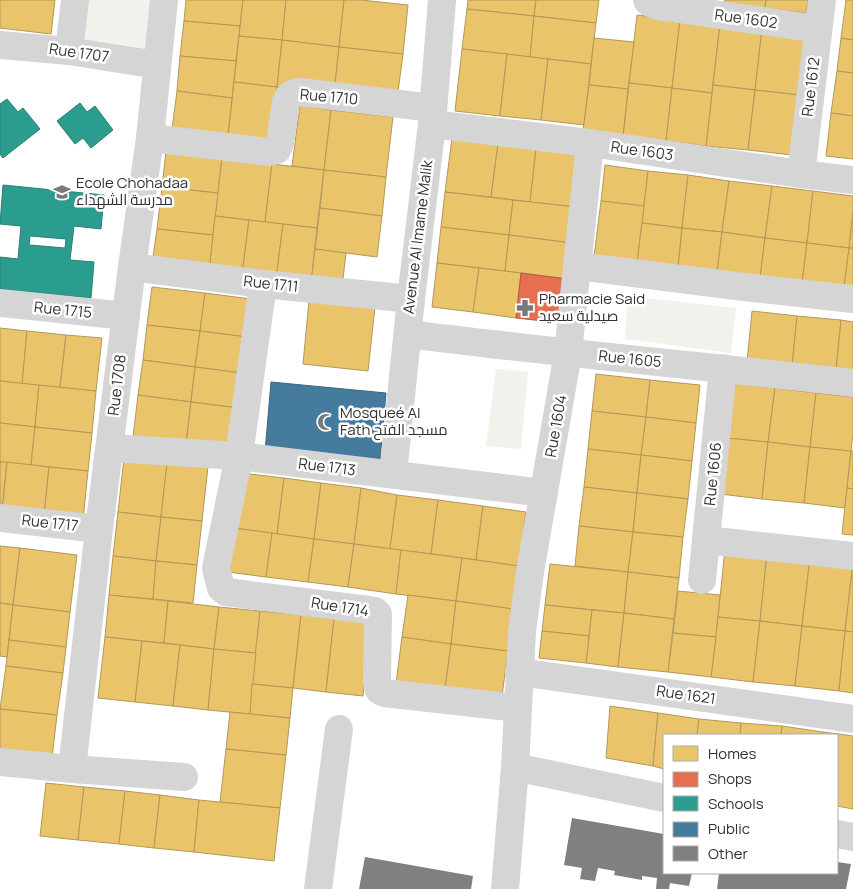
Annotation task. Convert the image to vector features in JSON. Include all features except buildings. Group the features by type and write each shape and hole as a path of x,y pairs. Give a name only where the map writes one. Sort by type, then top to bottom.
{"street":[{"path":"69,51 75,0"},
{"name":"Rue 1708","path":"72,770 99,529 150,138 164,0"},
{"name":"Avenue Al Imame Malik","path":"393,474 432,116 442,0"},
{"name":"Rue 1602","path":"646,0 658,6 818,29"},
{"name":"Rue 1612","path":"801,174 822,0"},
{"name":"Rue 1707","path":"0,45 69,51 157,65"},
{"name":"Rue 1710","path":"150,138 268,152 277,150 280,143 288,96 301,92 432,116"},
{"name":"Rue 1603","path":"432,116 590,143 853,180"},
{"name":"Rue 1604","path":"505,889 515,767 522,632 530,572 568,353 590,143"},
{"path":"578,266 853,299"},
{"name":"Rue 1711","path":"132,267 263,284 411,299"},
{"path":"239,456 263,284"},
{"name":"Rue 1715","path":"0,303 126,316"},
{"name":"Rue 1605","path":"408,334 853,383"},
{"name":"Rue 1606","path":"702,580 723,368"},
{"name":"Rue 1713","path":"110,448 239,456 544,493"},
{"name":"Rue 1714","path":"239,456 216,568 221,588 226,592 375,611 378,614 377,682 379,690 384,694 518,708"},
{"name":"Rue 1717","path":"0,518 99,529"},
{"path":"706,540 853,556"},
{"name":"Rue 1621","path":"519,672 853,719"},
{"path":"318,889 339,730"},
{"path":"0,762 72,770 184,777"},
{"path":"515,767 663,798"},
{"path":"838,834 853,837"}],"shaded area":[{"path":"89,0 152,0 145,50 83,41"},
{"path":"628,296 736,308 731,353 625,339"},
{"path":"496,369 528,372 521,449 486,446"}],"place":[{"name":"Ecole Chohadaa مدرسة الشهداء","path":"62,192"},
{"name":"Pharmacie Said صيدلية سعيد","path":"525,308"},
{"name":"Mosqueé Al Fath مسجد الفتح","path":"326,422"}]}
